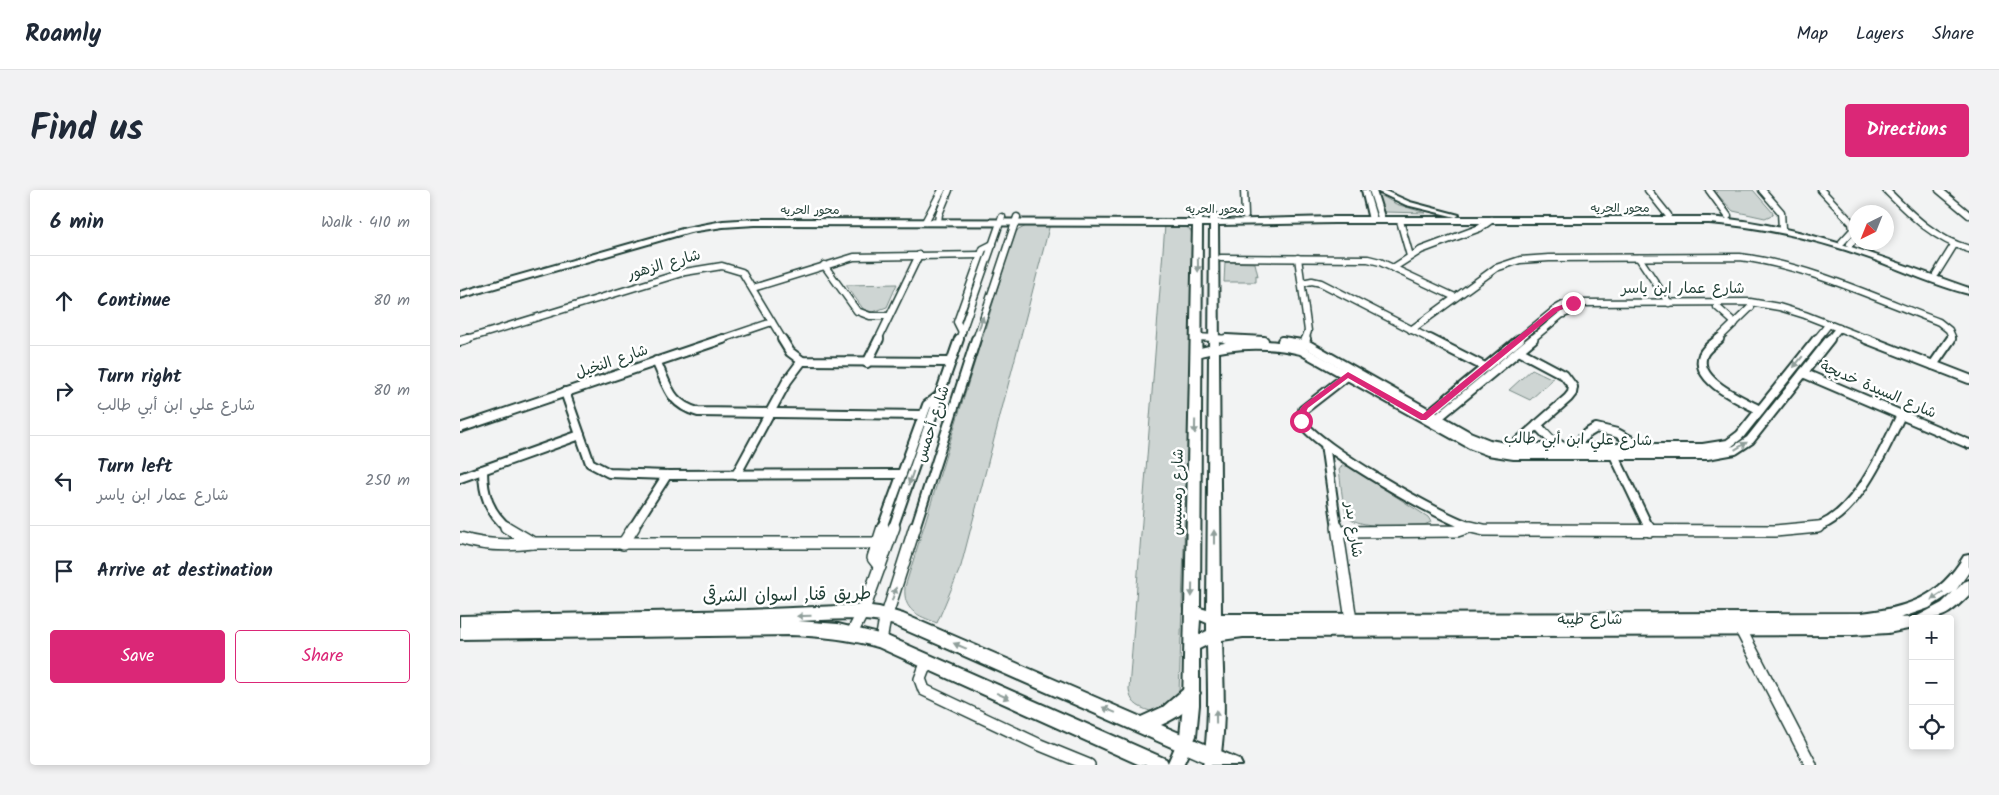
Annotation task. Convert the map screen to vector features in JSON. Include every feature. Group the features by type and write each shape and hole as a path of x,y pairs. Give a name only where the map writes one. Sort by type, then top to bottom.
{"main road":[{"name":"محور الحريه","path":"460,289 673,229 711,221 759,217 1214,219 1376,218 1456,215 1728,216 1783,227 1846,243 1969,286"},
{"name":"محور الحريه","path":"1214,219 1245,216 1261,218"},
{"name":"محور الحريه","path":"1376,218 1400,221 1717,220 1783,227 1969,291"},
{"name":"محور الحريه","path":"460,294 709,226 755,222 932,219"},
{"name":"شارع رمسيس","path":"1175,765 1185,744 1190,726 1198,219"},
{"path":"1212,761 1216,732 1214,635 1214,219"},
{"name":"شارع طيبه","path":"1191,646 1214,635 1243,631 1877,618 1904,612 1936,598 1956,582 1969,560"},
{"path":"1930,615 1947,606 1969,586"},
{"name":"شارع طيبه","path":"1191,611 1233,621 1351,620 1597,624 1740,630 1871,629 1909,623"},
{"name":"طريق قنا, اسوان الشرقى","path":"460,622 747,618 863,612 887,615 1141,724 1185,744 1212,761 1234,765"},
{"name":"طريق قنا, اسوان الشرقى","path":"460,632 825,629 852,633 881,641 1160,765"},
{"path":"1141,724 1169,713 1191,693"}],"street":[{"path":"932,219 942,190"},
{"path":"932,219 949,190"},
{"path":"1244,190 1245,216"},
{"path":"1365,190 1376,218"},
{"path":"1372,190 1376,218"},
{"path":"1378,190 1408,204 1456,215"},
{"path":"1642,190 1664,215"},
{"path":"1648,190 1664,215"},
{"path":"1709,190 1728,216"},
{"path":"1762,190 1783,213 1783,227"},
{"path":"1821,190 1852,223 1853,230 1846,243"},
{"path":"1828,190 1849,212"},
{"path":"1886,190 1931,234 1954,246 1969,249"},
{"path":"1939,190 1968,213"},
{"name":"شارع أحمس","path":"852,633 863,612 880,567 1001,219"},
{"name":"شارع أحمس","path":"881,641 887,615 970,355 1016,219"},
{"path":"1394,268 1410,256 1433,244 1480,228 1491,220"},
{"path":"1400,221 1410,256"},
{"path":"962,332 957,322 984,248 992,244"},
{"path":"1936,274 1954,246"},
{"path":"753,288 854,257 981,255"},
{"path":"867,363 919,256"},
{"path":"1221,258 1362,258 1374,260 1455,297"},
{"path":"1298,258 1308,331 1304,344"},
{"path":"1411,330 1496,268 1520,260 1540,258 1758,259 1784,264 1835,282 1925,315 1944,326 1952,337 1933,365"},
{"path":"1639,258 1669,303"},
{"path":"824,265 857,311 870,316 890,316"},
{"name":"شارع الزهور","path":"460,341 705,267 723,266 738,269 746,276 790,352 802,362"},
{"path":"1302,283 1312,281 1321,283 1485,367"},
{"name":"شارع عمار ابن ياسر","path":"1426,416 1556,309 1563,305 1579,303 1757,303 1779,307 1969,384"},
{"path":"1751,306 1701,358 1702,369 1710,379 1721,388 1760,410"},
{"name":"شارع عمار ابن ياسر","path":"1435,420 1561,315 1574,309 1587,307 1751,306 1778,310 1828,326"},
{"path":"1717,307 1735,323"},
{"name":"شارع النخيل","path":"460,428 772,322"},
{"name":"شارع علي ابن أبي طالب","path":"1197,337 1213,344 1296,348 1311,354 1426,416 1482,442 1511,448 1711,448 1728,444 1740,435 1828,326"},
{"name":"شارع علي ابن أبي طالب","path":"1435,420 1472,445 1496,453 1514,455 1707,455 1735,450 1755,435 1838,330"},
{"name":"شارع عمار ابن ياسر","path":"1838,330 1969,379"},
{"name":"شارع علي ابن أبي طالب","path":"1196,353 1213,344 1288,341 1304,344 1426,416"},
{"path":"1511,448 1572,393 1572,387 1564,376 1518,351"},
{"path":"736,475 787,381 802,362 952,362 970,355"},
{"path":"656,361 676,400 684,408 706,412 923,416"},
{"path":"952,362 966,368"},
{"name":"شارع السيدة خديجة","path":"1803,373 1969,444"},
{"path":"1348,375 1306,407 1301,414 1301,421 1306,428 1326,444 1440,513 1474,525 1650,531 1796,530 1812,528 1830,523 1842,513 1882,451 1901,415"},
{"path":"565,392 590,463 600,470 617,474 667,475 902,474"},
{"path":"880,567 873,558 877,543 928,403 940,395"},
{"path":"1537,425 1545,435 1570,448 1591,430 1600,428 1611,430 1646,448"},
{"path":"460,478 580,434"},
{"name":"شارع بدر","path":"1326,444 1351,620"},
{"path":"1614,455 1650,531"},
{"path":"483,470 483,490 495,517 511,532 533,544"},
{"path":"623,544 667,475"},
{"path":"1339,532 1457,531 1474,525"},
{"path":"460,538 486,544 877,543"},
{"path":"1740,630 1811,765"},
{"path":"927,662 919,676 924,690 1040,745 1088,765"}],"shaded area":[{"path":"1713,190 1753,190 1774,214 1765,218 1733,211"},
{"path":"1375,192 1396,204 1426,213 1385,212 1379,209"},
{"path":"1050,224 961,566 937,623 923,617 909,607 906,602 905,587 1015,232 1026,226"},
{"path":"1165,225 1180,226 1188,229 1193,236 1194,251 1179,694 1169,705 1150,711 1141,708 1135,703 1129,689"},
{"path":"1225,262 1255,263 1258,276 1256,275 1256,282 1224,282"},
{"path":"897,284 887,307 873,312 864,310 846,285"},
{"path":"1532,369 1553,379 1530,400 1509,390"},
{"path":"1342,466 1348,466 1428,517 1431,522 1424,525 1383,526 1354,520 1348,516 1344,507 1339,470"}],"route":[{"path":"1301,421 1301,414 1306,407 1348,375 1424,418 1556,309 1573,303"}]}
